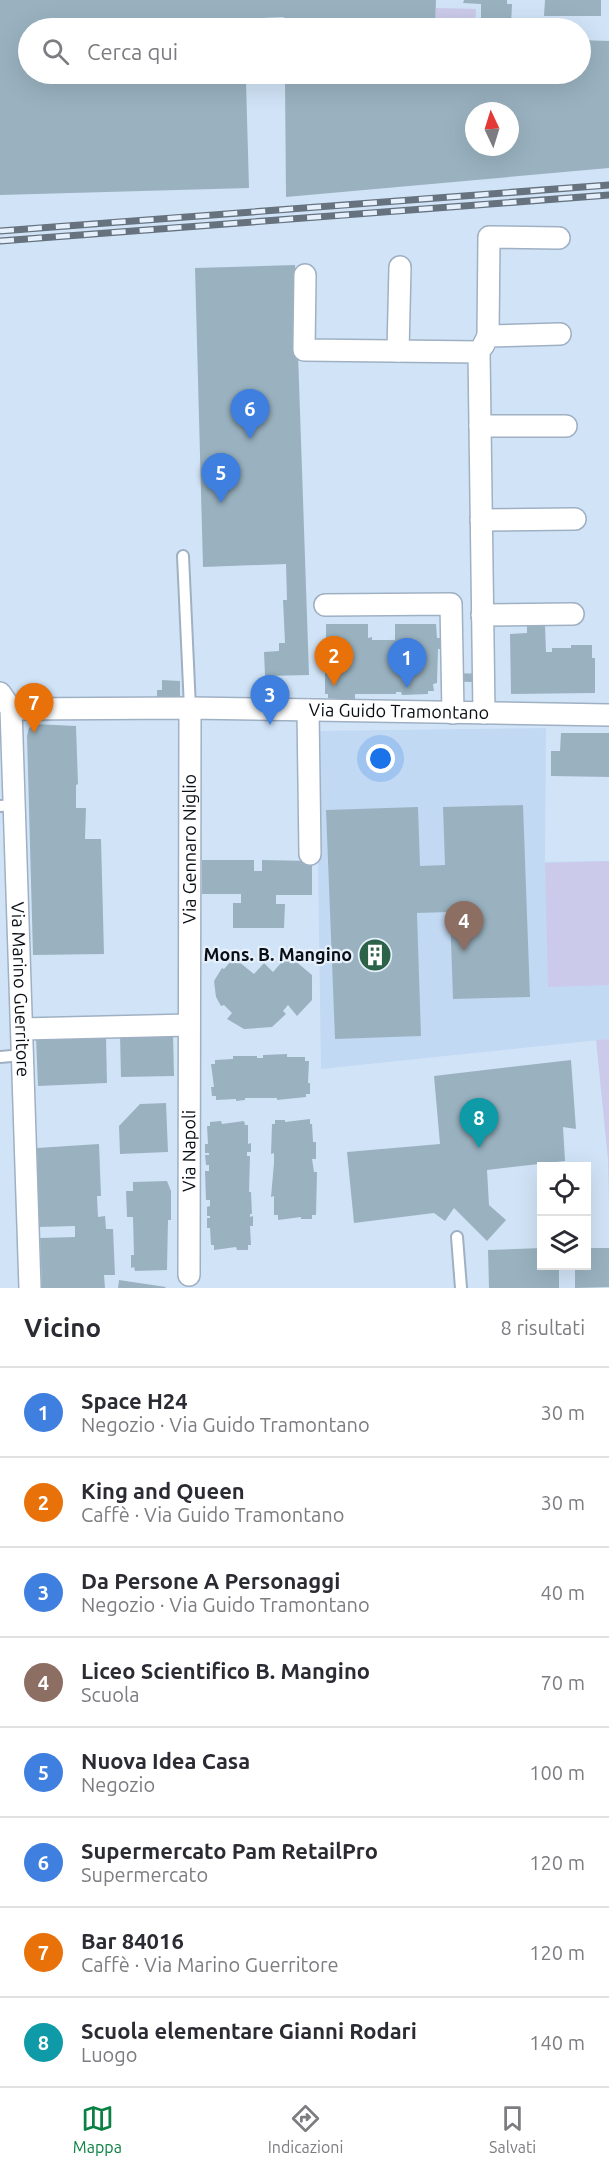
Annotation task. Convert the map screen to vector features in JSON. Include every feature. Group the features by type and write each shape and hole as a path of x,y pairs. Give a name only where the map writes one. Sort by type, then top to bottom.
{"street":[{"path":"484,713 480,426 489,237 559,238"},
{"path":"398,351 400,267"},
{"path":"305,275 304,350 398,351 484,344 560,334"},
{"path":"480,426 566,426"},
{"path":"481,520 575,519"},
{"path":"325,605 451,604 453,713"},
{"path":"482,615 573,614"},
{"name":"Via Guido Tramontano","path":"6,701 190,708 609,715"},
{"name":"Via Marino Guerritore","path":"6,701 8,806 22,1029 30,1288"},
{"name":"Via Gennaro Niglio","path":"189,1025 190,708"},
{"path":"308,710 310,854"},
{"path":"22,1029 189,1025"},
{"name":"Via Napoli","path":"189,1025 189,1275"}],"lane":[{"path":"183,556 190,708"},
{"path":"0,1057 23,1055"},
{"path":"457,1237 461,1288"}],"shaded area":[{"path":"436,8 476,9 476,18 436,18"},
{"path":"546,728 545,862 609,861 609,1039 321,1069 316,731"},
{"path":"609,861 609,985 548,987 545,863"},
{"path":"609,1039 609,1205 608,1160 596,1040"}],"building":[{"path":"0,0 436,0 435,18 18,18 18,84 246,84 249,188 0,195"},
{"path":"464,0 507,0 507,4 512,4 511,18 481,18 481,4 463,3"},
{"path":"545,0 601,0 601,16 544,16"},
{"path":"591,40 609,41 609,168 286,197 285,84 591,84"},
{"path":"295,265 309,675 265,676 264,652 279,651 279,643 285,643 283,600 287,600 286,564 203,567 195,268"},
{"path":"326,624 368,624 368,638 395,640 395,624 436,624 440,649 438,649 437,683 433,684 434,691 428,691 428,694 402,695 401,692 355,694 355,701 328,698 328,694 325,694 325,651 322,651 322,641 326,641"},
{"path":"527,625 545,625 546,652 552,652 552,648 571,648 571,645 592,645 592,658 595,658 595,693 511,694 510,634 527,633"},
{"path":"447,673 495,674 495,683 446,681"},
{"path":"162,680 180,681 180,698 157,698 157,690 162,690"},
{"path":"35,724 76,726 78,784 76,785 76,808 86,808 85,839 101,839 104,954 33,955 27,736 29,728"},
{"path":"561,733 609,733 609,777 551,776 551,751 560,751"},
{"name":"Mons. B. Mangino","path":"523,805 530,997 453,999 450,912 417,913 421,1036 335,1039 326,810 418,807 420,866 445,865 443,807"},
{"path":"202,860 254,860 254,871 262,871 262,860 312,861 312,895 276,895 276,904 285,904 284,928 233,928 233,903 241,903 241,894 202,894"},
{"path":"288,955 312,975 312,1000 297,1016 288,1005 283,1011 286,1014 272,1027 244,1029 227,1019 232,1013 224,1005 221,1006 216,997 214,981 222,968 224,969 234,958 254,974 264,963 273,972"},
{"path":"173,1034 174,1076 121,1077 120,1035"},
{"path":"106,1035 107,1083 38,1086 36,1038"},
{"path":"287,1054 287,1057 305,1057 305,1061 309,1061 310,1094 306,1094 306,1097 277,1100 277,1098 245,1098 245,1100 236,1101 236,1099 216,1100 216,1096 212,1096 211,1087 214,1087 211,1064 215,1064 215,1060 233,1059 233,1056 263,1058 263,1055"},
{"path":"571,1060 576,1129 563,1127 565,1161 537,1162 537,1164 487,1170 489,1205 506,1220 487,1241 454,1208 445,1221 434,1213 354,1223 347,1152 440,1144 434,1076"},
{"path":"166,1103 168,1152 120,1154 119,1126 140,1104"},
{"path":"310,1119 313,1142 316,1142 316,1159 312,1159 314,1172 317,1172 316,1215 312,1215 312,1219 301,1219 301,1217 278,1220 278,1215 274,1215 274,1196 271,1197 274,1163 274,1153 271,1154 272,1124 275,1124 275,1120 285,1120 285,1122"},
{"path":"221,1121 222,1124 244,1121 245,1125 248,1125 248,1144 251,1143 251,1152 247,1152 247,1156 250,1156 249,1192 251,1192 252,1214 250,1217 253,1216 253,1226 250,1226 251,1245 248,1245 248,1250 237,1250 236,1247 214,1250 214,1245 211,1245 210,1228 207,1228 207,1218 210,1216 207,1216 207,1207 210,1206 210,1200 206,1200 205,1171 209,1171 205,1155 209,1155 205,1153 205,1144 208,1144 207,1126 210,1126 210,1122"},
{"path":"99,1144 101,1196 97,1196 98,1217 105,1216 106,1229 113,1229 115,1275 104,1275 105,1288 42,1288 40,1238 75,1237 75,1226 39,1227 37,1148"},
{"path":"167,1181 171,1191 171,1220 168,1220 167,1270 135,1271 134,1267 131,1268 131,1255 134,1255 133,1217 127,1217 126,1191 133,1191 133,1182"},
{"path":"537,1248 537,1270 559,1270 559,1288 489,1288 488,1250"},
{"path":"591,1248 609,1248 609,1287 575,1288 575,1270 591,1270"},
{"path":"119,1280 166,1287 118,1288"}],"railway":[{"path":"0,231 609,185"},
{"path":"0,241 609,195"}],"place":[{"name":"Supermercato Pam RetailPro","path":"250,439"},
{"name":"Nuova Idea Casa","path":"221,503"},
{"name":"King and Queen","path":"334,686"},
{"name":"Space H24","path":"407,688"},
{"name":"Da Persone A Personaggi","path":"270,725"},
{"name":"Bar 84016","path":"34,733"},
{"name":"Liceo Scientifico B. Mangino","path":"464,951"},
{"name":"Mons. B. Mangino","path":"375,955"},
{"name":"Scuola elementare Gianni Rodari","path":"479,1148"}]}
